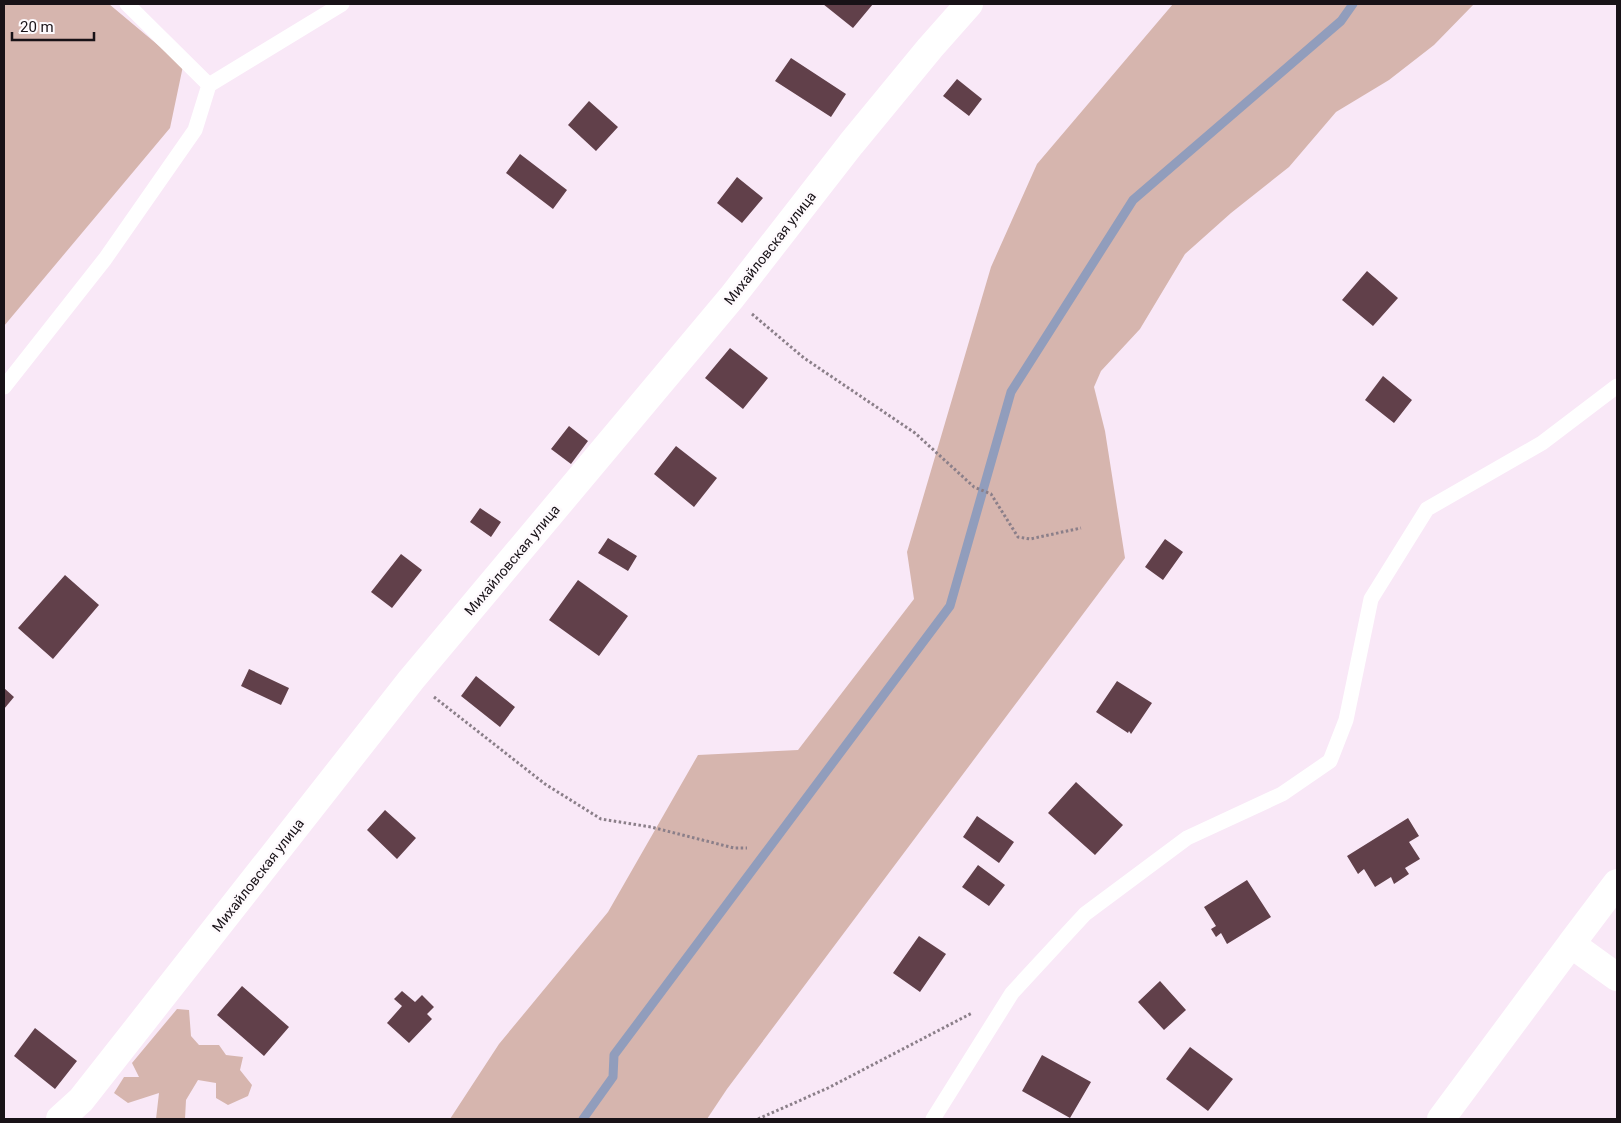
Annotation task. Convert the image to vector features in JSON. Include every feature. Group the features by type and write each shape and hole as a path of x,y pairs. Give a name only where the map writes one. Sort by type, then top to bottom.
{"street":[{"name":"Михайловская улица","path":"60,1119 81,1100 411,680 732,297 851,144 969,4"},
{"path":"1441,1119 1617,883"},
{"path":"1570,944 1617,977"}],"lane":[{"path":"127,4 209,85"},
{"path":"4,387 105,259 195,130 209,85 342,4"},
{"path":"933,1119 1012,993 1084,914 1187,838 1282,794 1330,761 1346,720 1371,600 1427,509 1542,443 1617,386"}],"path":[{"path":"732,297 804,358 915,433 974,487 991,494 1018,537 1030,539 1081,528"},
{"path":"411,680 545,784 601,819 651,827 734,848 747,848"},
{"path":"758,1119 828,1088 1012,993"}],"shaded area":[{"path":"4,4 109,4 183,66 170,128 4,326"},
{"path":"1173,4 1474,4 1434,45 1389,80 1336,112 1289,167 1231,213 1185,254 1140,329 1101,371 1094,387 1105,431 1125,558 727,1089 707,1119 450,1119 499,1044 608,912 698,755 798,750 914,599 907,552 991,267 1037,164"},
{"path":"177,1009 189,1010 191,1036 199,1045 219,1045 226,1055 243,1057 240,1070 252,1085 248,1096 228,1105 216,1098 216,1083 198,1080 186,1100 185,1119 156,1119 159,1093 128,1103 114,1093 124,1077 139,1077 132,1063"}],"building":[{"path":"823,4 873,4 853,28"},
{"path":"791,58 846,94 831,117 775,81"},
{"path":"957,79 982,99 969,116 943,96"},
{"path":"589,101 618,127 596,151 568,125"},
{"path":"520,154 567,190 553,209 506,173"},
{"path":"737,177 763,198 742,223 717,203"},
{"path":"1367,271 1398,298 1373,326 1342,300"},
{"path":"730,348 768,378 743,409 705,378"},
{"path":"1383,376 1412,400 1394,423 1365,400"},
{"path":"569,426 588,441 571,464 551,449"},
{"path":"676,446 717,478 694,507 654,474"},
{"path":"480,508 501,522 491,537 470,522"},
{"path":"608,538 637,556 628,571 598,553"},
{"path":"1165,539 1183,552 1163,580 1145,567"},
{"path":"401,554 422,570 392,608 371,592"},
{"path":"65,575 99,605 53,659 18,628"},
{"path":"578,580 628,616 599,656 549,620"},
{"path":"249,669 289,688 281,705 241,686"},
{"path":"476,676 515,707 500,727 461,696"},
{"path":"1117,681 1152,703 1131,734 1096,712"},
{"path":"4,688 14,697 4,709"},
{"path":"1076,782 1123,825 1095,855 1048,813"},
{"path":"385,810 416,838 397,859 367,830"},
{"path":"977,816 1014,842 999,863 963,837"},
{"path":"1408,818 1419,836 1409,842 1420,859 1405,868 1409,874 1394,884 1391,877 1375,887 1364,869 1358,874 1347,856"},
{"path":"978,865 1005,885 989,906 962,887"},
{"path":"1247,880 1271,917 1227,944 1221,933 1216,937 1211,929 1216,926 1204,907"},
{"path":"919,936 946,954 920,992 893,973"},
{"path":"1160,981 1186,1010 1164,1030 1138,1002"},
{"path":"242,986 289,1027 264,1056 217,1015"},
{"path":"402,991 415,1002 422,995 434,1007 427,1014 432,1019 409,1043 387,1023 402,1006 394,999"},
{"path":"35,1028 77,1061 55,1089 14,1056"},
{"path":"1190,1047 1233,1079 1208,1111 1166,1079"},
{"path":"1042,1055 1091,1082 1070,1118 1022,1091"}],"waterway":[{"path":"583,1119 613,1077 614,1055 950,606 1011,392 1133,200 1341,21 1353,4"}]}
